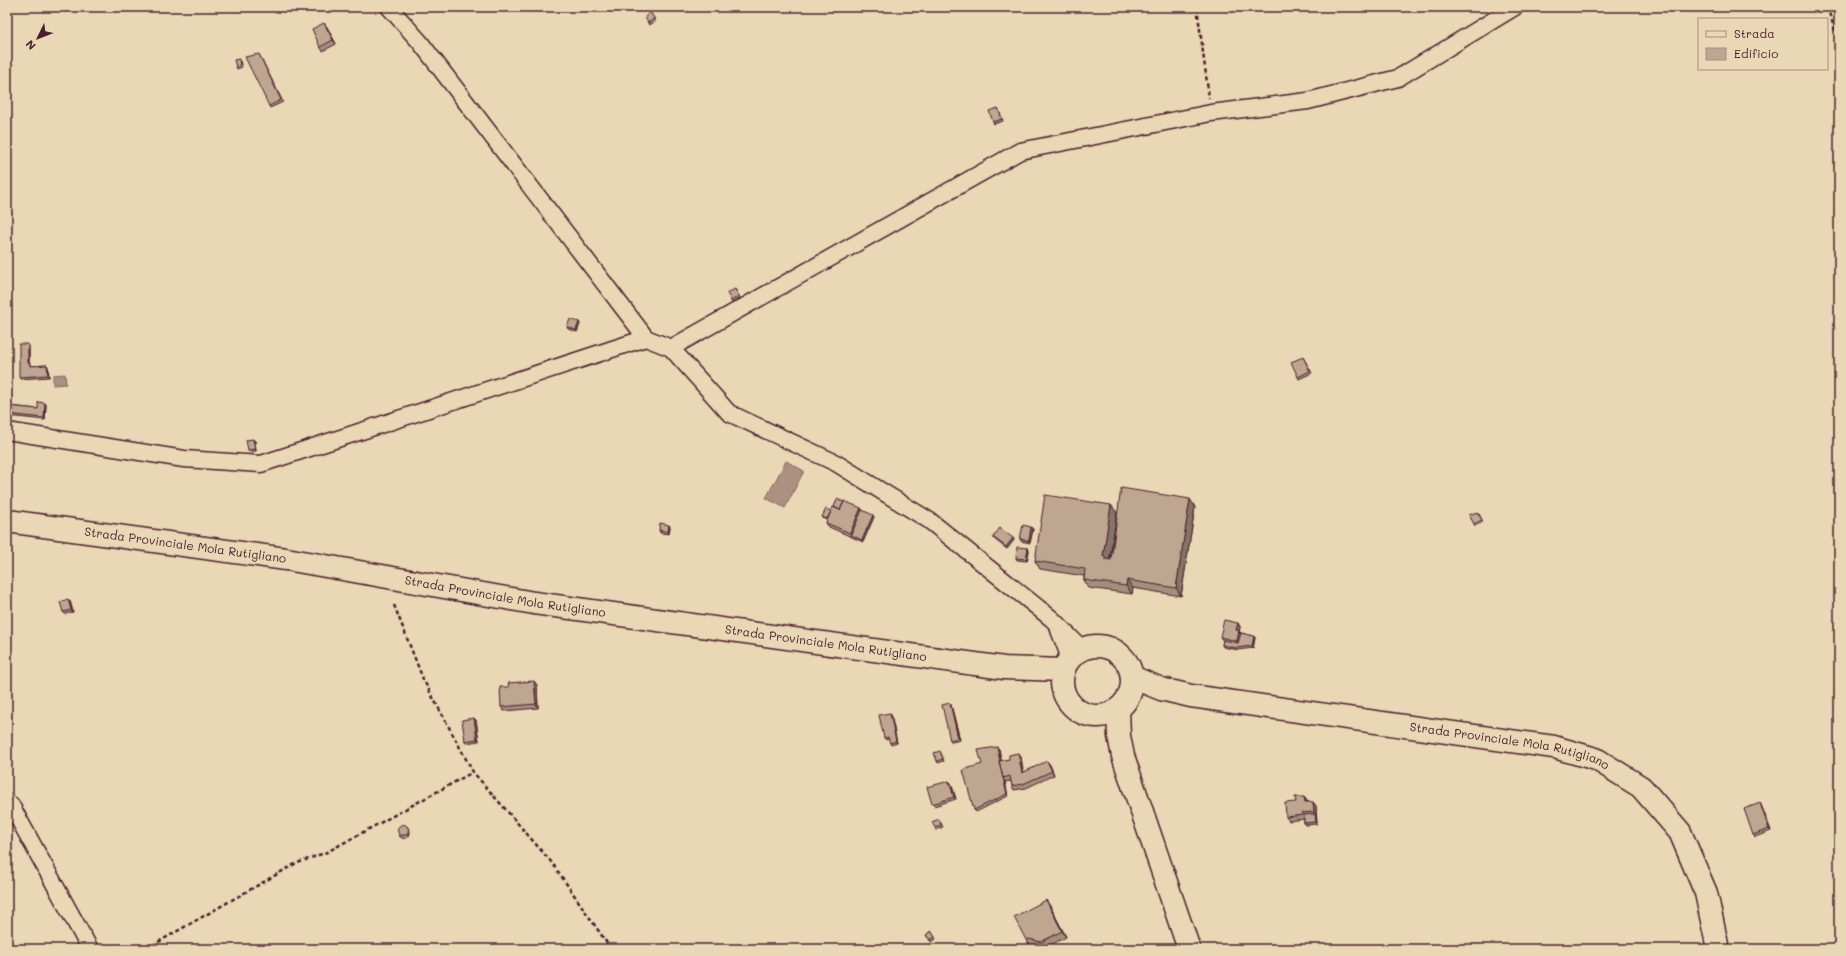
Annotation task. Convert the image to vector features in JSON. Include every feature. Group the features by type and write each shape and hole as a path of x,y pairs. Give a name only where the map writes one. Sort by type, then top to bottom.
{"main road":[{"name":"Strada Provinciale Mola Rutigliano","path":"7,521 286,559 534,603 1004,668 1072,659"},
{"path":"1094,646 1106,647 1117,652 1125,660 1132,677 1130,694 1122,706 1105,716 1093,717 1082,714 1072,707 1064,696 1061,687 1072,659 1094,646"},
{"name":"Strada Provinciale Mola Rutigliano","path":"1004,668 1064,696"},
{"name":"Strada Provinciale Mola Rutigliano","path":"1132,677 1161,689 1191,696 1554,747 1596,759 1641,787 1680,832 1706,893 1718,949"},
{"name":"Strada Provinciale Mola Rutigliano","path":"1122,706 1155,698 1191,696"},
{"path":"1122,706 1119,736 1123,756 1189,949"},
{"path":"1093,717 1123,756"}],"street":[{"path":"390,7 420,42 646,338 671,348 729,413 836,462 930,521 1052,619 1072,659"},
{"path":"671,348 1020,151 1211,113 1308,101 1398,78 1515,7"},
{"path":"7,431 184,459 261,464 646,338"},
{"path":"7,802 11,805 90,949"}],"path":[{"path":"1197,7 1211,113"},
{"path":"1827,7 1839,41"},
{"path":"394,605 423,679 473,772 552,864 611,949"},
{"path":"146,949 295,864 328,852 473,772"}],"shaded area":[{"path":"65,374 66,384 53,385 53,375"},
{"path":"786,461 804,471 785,508 766,498"}],"building":[{"path":"650,12 654,18 648,23 645,17"},
{"path":"324,23 333,40 320,47 312,29"},
{"path":"259,54 281,100 269,106 245,57"},
{"path":"239,59 240,65 236,67 234,60"},
{"path":"998,108 1002,119 993,122 989,111"},
{"path":"735,289 739,296 731,301 727,293"},
{"path":"570,319 579,322 576,330 567,327"},
{"path":"19,344 28,344 28,363 30,363 30,366 47,365 48,375 19,377"},
{"path":"1303,357 1310,371 1298,377 1291,362"},
{"path":"7,392 9,392 8,406 38,409 38,402 45,403 44,418 7,414"},
{"path":"253,439 255,449 248,450 246,440"},
{"path":"1121,488 1190,499 1176,588 1127,580 1126,586 1084,580 1085,569 1035,561 1045,495 1111,505 1103,556 1105,556 1105,559 1111,560"},
{"path":"837,499 844,502 840,510 834,507"},
{"path":"844,501 861,508 850,533 826,523 833,507 840,510"},
{"path":"826,509 831,511 827,519 822,517"},
{"path":"862,510 873,515 862,540 851,535"},
{"path":"1477,512 1482,520 1474,524 1469,515"},
{"path":"660,523 669,525 668,532 659,530"},
{"path":"1023,525 1031,527 1029,541 1020,539"},
{"path":"1000,528 1013,538 1006,547 993,537"},
{"path":"1017,547 1028,548 1026,559 1016,558"},
{"path":"68,599 71,610 63,612 60,602"},
{"path":"1224,620 1238,623 1236,630 1239,631 1237,641 1220,637"},
{"path":"1241,633 1254,636 1252,646 1236,648 1222,645 1223,640 1238,643"},
{"path":"534,681 536,704 501,707 500,687 509,687 508,683"},
{"path":"950,703 958,738 950,740 942,705"},
{"path":"890,713 896,741 890,743 888,737 884,738 879,715"},
{"path":"474,718 477,739 465,741 462,720"},
{"path":"997,747 1007,794 974,810 963,770 982,764 978,750"},
{"path":"940,751 943,759 937,761 934,753"},
{"path":"1018,753 1022,773 1047,761 1052,771 1023,784 1012,786 1010,776 1003,778 999,761 1009,759 1009,755"},
{"path":"949,781 954,797 932,804 927,787"},
{"path":"1295,797 1304,797 1305,802 1313,802 1314,812 1286,817 1285,803 1296,802"},
{"path":"1760,803 1769,829 1753,835 1744,809"},
{"path":"1315,814 1316,822 1304,823 1304,815"},
{"path":"939,819 941,825 935,828 932,822"},
{"path":"403,824 407,826 409,830 407,834 403,836 399,834 397,830 399,826"},
{"path":"1046,900 1062,931 1041,942 1029,939 1026,940 1014,917"},
{"path":"931,931 935,937 930,940 926,935"}]}
